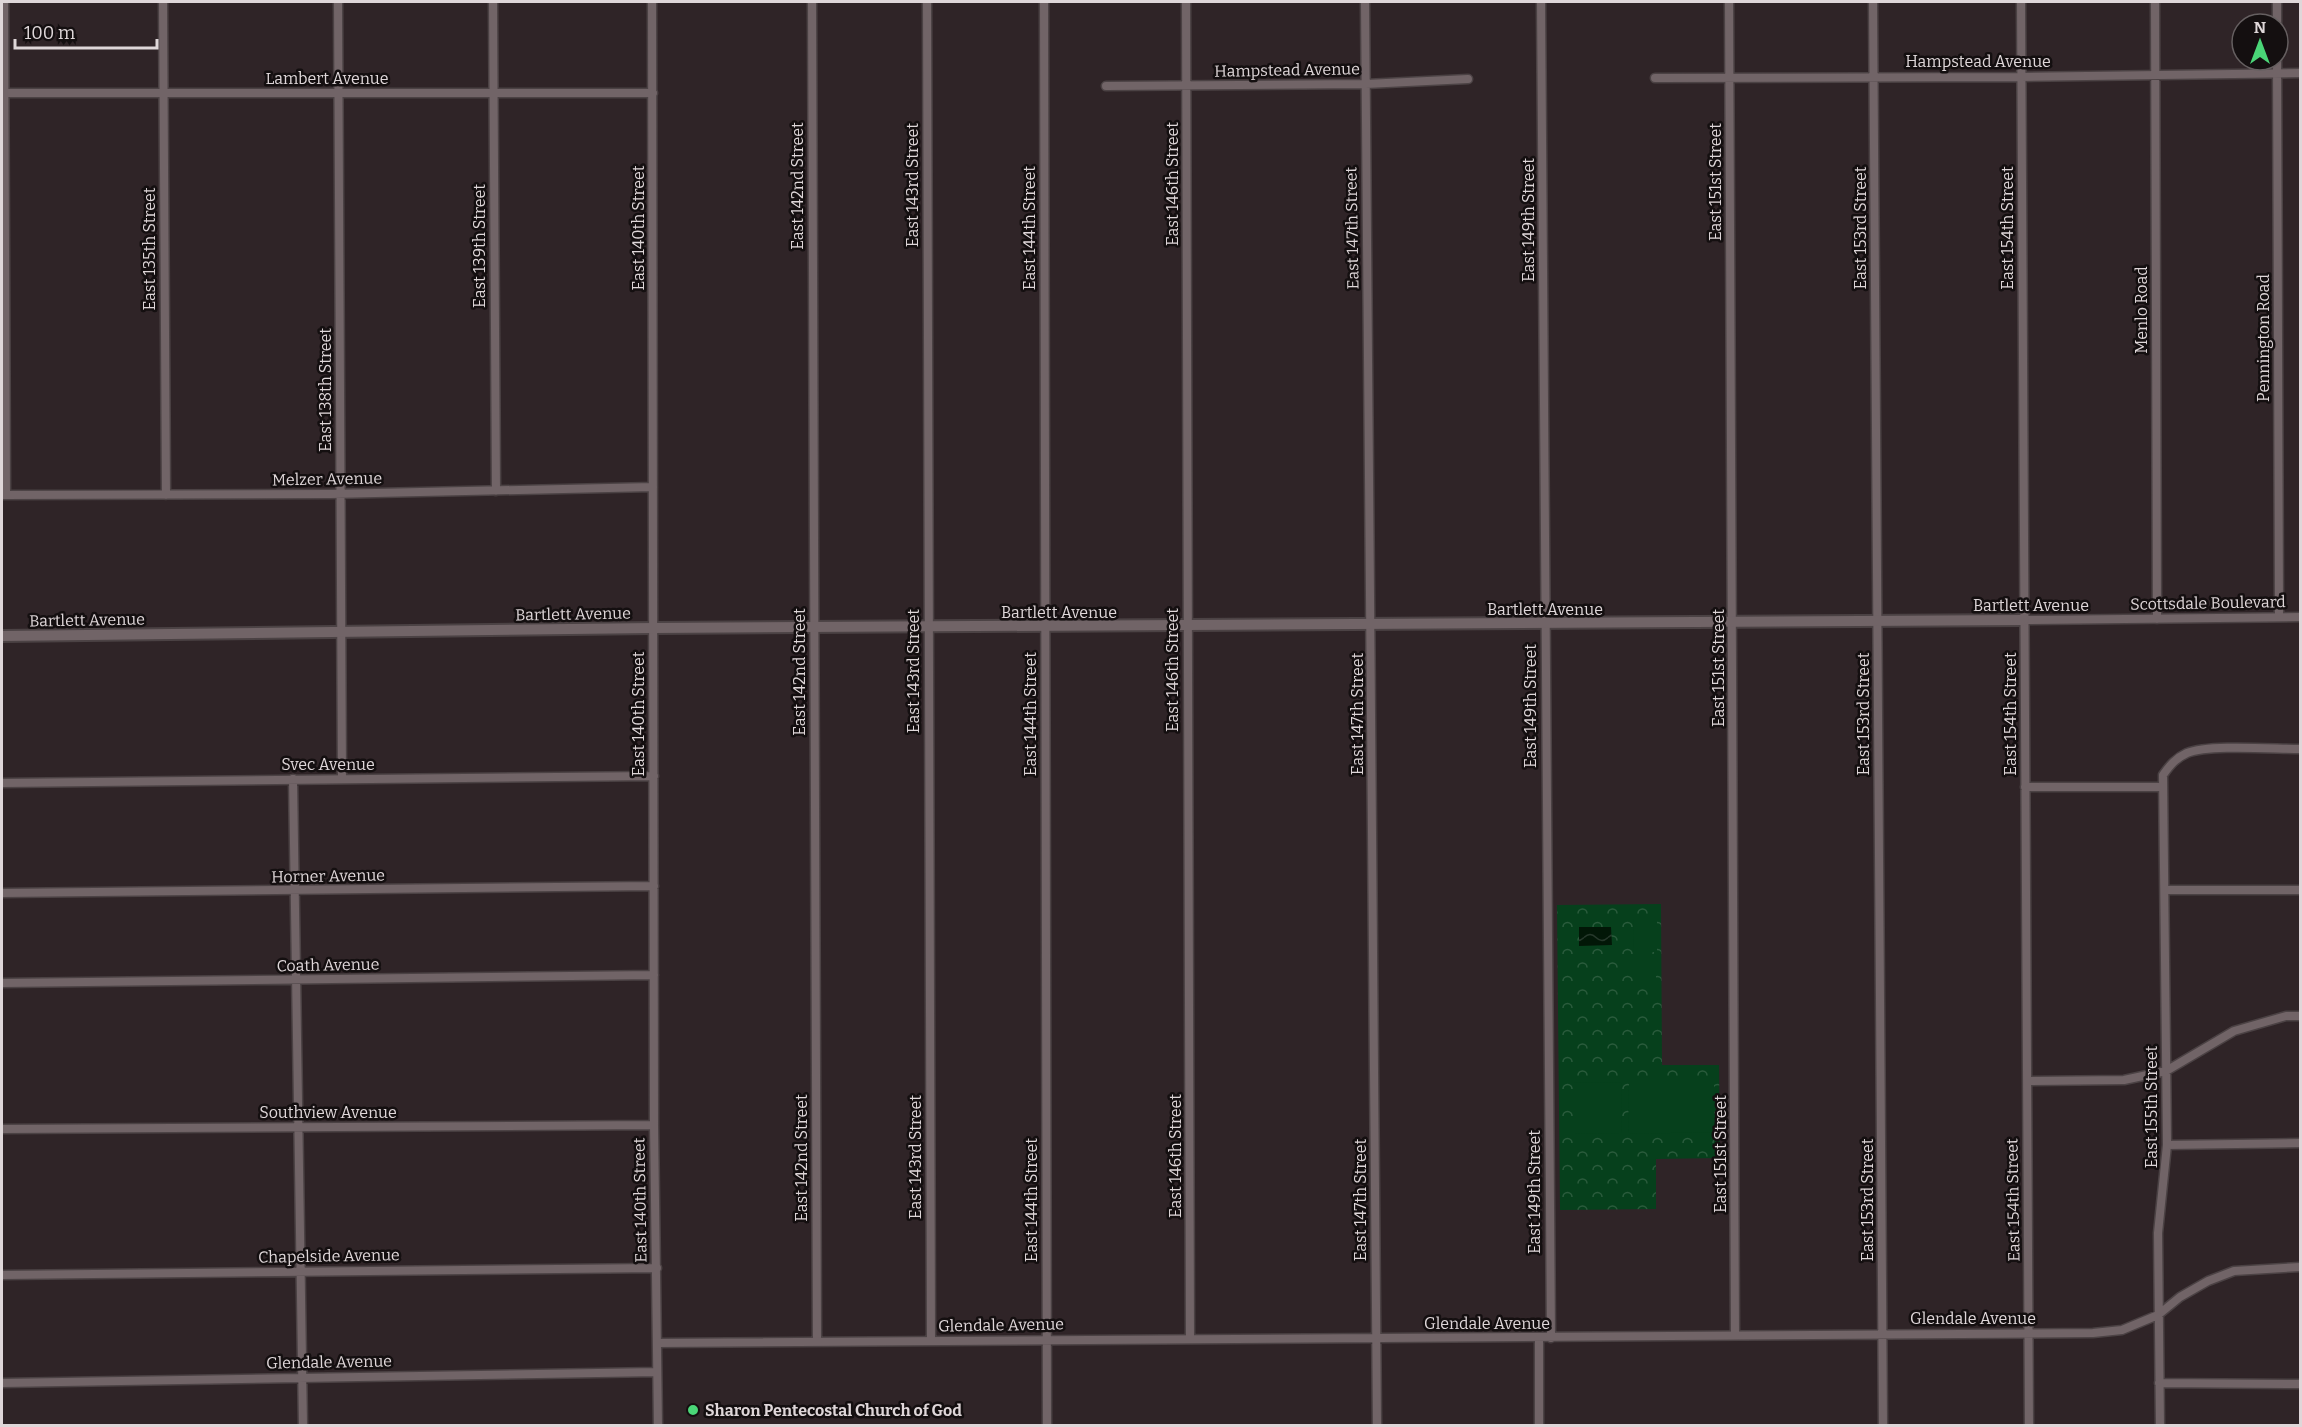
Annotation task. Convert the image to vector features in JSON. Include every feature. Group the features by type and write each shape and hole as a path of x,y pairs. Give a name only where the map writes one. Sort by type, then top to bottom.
{"street":[{"path":"4,2 4,495"},
{"name":"East 135th Street","path":"163,2 166,495"},
{"name":"East 138th Street","path":"338,2 342,779"},
{"name":"East 139th Street","path":"493,2 496,491"},
{"name":"East 140th Street","path":"652,2 654,1125 658,1425"},
{"name":"East 142nd Street","path":"812,2 817,1342"},
{"name":"East 143rd Street","path":"927,2 931,1341"},
{"name":"East 144th Street","path":"1044,2 1047,1425"},
{"name":"East 146th Street","path":"1186,2 1190,1339"},
{"name":"East 147th Street","path":"1365,2 1377,1425"},
{"name":"East 149th Street","path":"1541,2 1551,1338"},
{"name":"East 151st Street","path":"1729,2 1735,1335"},
{"name":"East 153rd Street","path":"1874,2 1883,1425"},
{"name":"East 154th Street","path":"2021,2 2029,1425"},
{"name":"Menlo Road","path":"2155,2 2157,619"},
{"name":"Pennington Road","path":"2277,73 2279,616"},
{"name":"Hampstead Avenue","path":"1655,78 2021,77 2301,73"},
{"name":"Hampstead Avenue","path":"1106,87 1366,84 1468,79"},
{"name":"Lambert Avenue","path":"3,93 653,93"},
{"name":"Melzer Avenue","path":"4,495 341,494 653,488"},
{"name":"Scottsdale Boulevard","path":"2117,620 2301,617"},
{"name":"Bartlett Avenue","path":"2,636 653,628 2117,620"},
{"path":"2025,788 2162,788 2163,775 2173,761 2188,753 2206,749 2301,749"},
{"name":"Svec Avenue","path":"2,783 654,776"},
{"path":"293,779 303,1425"},
{"name":"East 155th Street","path":"2160,1425 2158,1233 2167,1145 2162,788"},
{"name":"Horner Avenue","path":"2,893 654,886"},
{"path":"2165,890 2301,890"},
{"name":"Coath Avenue","path":"2,983 654,975"},
{"path":"2027,1081 2124,1080 2166,1071 2234,1031 2286,1016 2301,1016"},
{"name":"Southview Avenue","path":"2,1129 654,1125"},
{"path":"2167,1145 2301,1143"},
{"name":"Glendale Avenue","path":"657,1343 2093,1333 2122,1330 2158,1315 2180,1297 2208,1281 2234,1271 2267,1267 2301,1267"},
{"name":"Chapelside Avenue","path":"2,1275 657,1268"},
{"path":"1539,1338 1539,1425"},
{"name":"Glendale Avenue","path":"2,1383 657,1372"},
{"path":"2159,1383 2301,1384"}],"green space":[{"path":"1661,904 1662,1065 1719,1065 1720,1158 1656,1159 1656,1209 1560,1210 1557,905"},
{"path":"1633,919 1657,919 1657,952 1634,952"},
{"path":"1634,956 1656,956 1656,989 1634,989"},
{"path":"1574,1082 1622,1083 1621,1134 1574,1133"},
{"path":"1629,1083 1714,1083 1714,1132 1628,1134"}],"water":[{"path":"1579,927 1611,927 1612,945 1579,946"}],"place":[{"name":"Sharon Pentecostal Church of God","path":"693,1410"}]}
